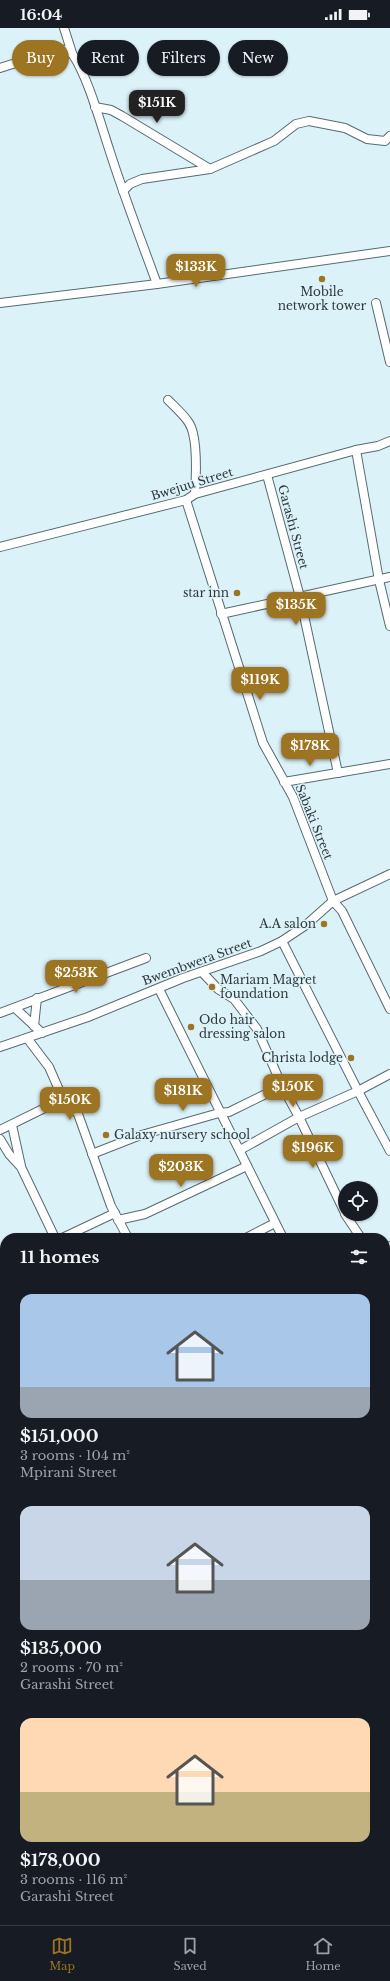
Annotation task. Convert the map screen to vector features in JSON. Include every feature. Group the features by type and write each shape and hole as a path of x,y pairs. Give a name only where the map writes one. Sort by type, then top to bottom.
{"street":[{"path":"64,28 72,53 79,66 95,107 122,191 157,284"},
{"path":"0,68 56,50 64,49 72,53"},
{"path":"95,107 111,110 210,169"},
{"path":"122,191 130,184 142,179 210,169 274,141 296,124 309,121 345,128 367,138 385,141 390,136"},
{"path":"0,303 157,284 390,251"},
{"path":"376,303 390,362"},
{"path":"168,400 189,423 192,429 196,466 195,494"},
{"name":"Bwejuu Street","path":"1,544 186,500 195,494 356,450 378,446 390,441"},
{"path":"356,450 379,580 390,626"},
{"name":"Garashi Street","path":"266,475 300,597 338,773"},
{"name":"Sabaki Street","path":"186,500 263,743 293,796 333,901 342,911 390,1009"},
{"path":"221,614 390,577"},
{"path":"284,782 390,764"},
{"name":"Bwembwera Street","path":"0,1047 42,1033 260,951 282,941 306,925 333,901 390,874"},
{"path":"282,941 390,1151"},
{"path":"0,1013 146,958"},
{"path":"202,972 218,988 234,999 257,1030 282,1086 299,1117 338,1199"},
{"path":"159,989 219,1113 240,1150 280,1233"},
{"path":"34,1026 37,998"},
{"path":"14,1008 42,1033"},
{"path":"27,1038 49,1067 63,1099 78,1114 92,1154 126,1233"},
{"path":"240,1150 299,1117 358,1091 390,1074"},
{"path":"92,1154 138,1136 219,1113 229,1112 282,1086"},
{"path":"0,1130 63,1099"},
{"path":"12,1125 21,1167 53,1233"},
{"path":"0,1139 9,1154 21,1167"},
{"path":"74,1233 117,1216 145,1214 247,1166"},
{"path":"350,1221 358,1233"},
{"path":"256,1233 275,1223"}],"place":[{"name":"Mobile network tower","path":"322,279"},
{"name":"star inn","path":"237,593"},
{"name":"A.A salon","path":"324,924"},
{"name":"Mariam Magret foundation","path":"212,987"},
{"name":"Odo hair dressing salon","path":"191,1027"},
{"name":"Christa lodge","path":"351,1058"},
{"name":"Galaxy nursery school","path":"106,1135"}]}
